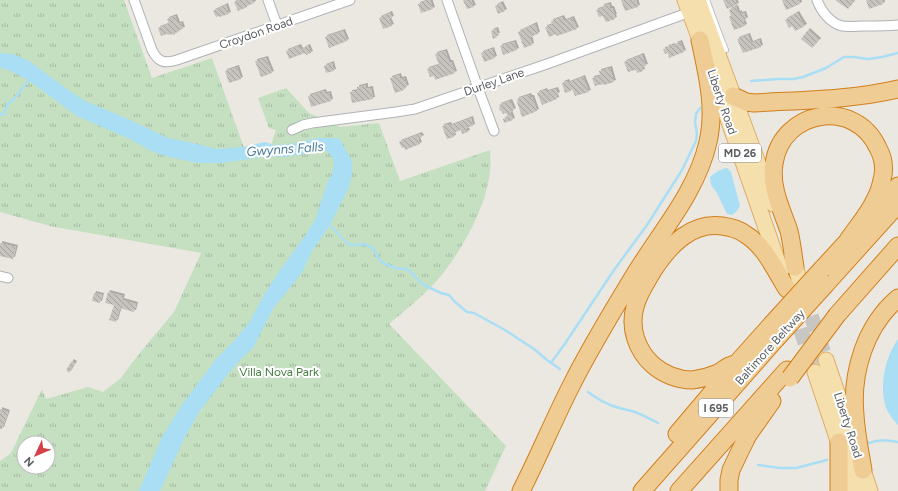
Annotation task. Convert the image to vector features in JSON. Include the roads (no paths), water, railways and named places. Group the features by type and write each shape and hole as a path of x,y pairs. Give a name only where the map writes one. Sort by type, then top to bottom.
{"highway":[{"path":"521,491 550,428 589,352 632,277 662,234 686,195 700,168 704,158 711,127 712,110 708,80 715,43"},
{"path":"733,96 746,102 762,102 850,97 898,89"},
{"path":"793,283 789,233 777,198 773,165 778,149 785,137 795,126 809,119 826,116 843,117 851,120 866,130 877,144 880,152 883,178 874,202 824,276"},
{"path":"848,240 898,186"},
{"name":"Baltimore Beltway","path":"642,491 774,332 824,276 898,204"},
{"path":"737,363 710,376 692,380 682,379 662,372 648,361 638,345 633,325 633,316 635,306 644,286 660,260 680,238 695,229 712,226 728,227 744,233 759,246 793,283"},
{"name":"I 695","path":"679,491 788,374 837,315 898,246"},
{"path":"862,470 854,414 857,370 860,356 871,332 887,309 898,298"},
{"path":"655,477 674,438 737,363 774,332"},
{"path":"729,491 731,470 748,435 788,374"},
{"path":"839,442 839,491"}],"main road":[{"name":"Liberty Road","path":"691,4 715,43 793,283"},
{"name":"Liberty Road","path":"715,43 793,283"},
{"name":"Liberty Road","path":"826,360 870,491"},
{"name":"Liberty Road","path":"815,372 856,491"}],"street":[{"name":"Croydon Road","path":"134,0 152,50 161,62 171,62 350,0"},
{"path":"268,0 277,25"},
{"path":"447,0 494,131"},
{"path":"817,0 824,13 841,26 898,25"},
{"name":"Durley Lane","path":"292,130 312,123 396,112 415,108 547,64 691,4"}],"lane":[{"path":"707,0 715,43"}],"water":[{"name":"Gwynns Falls","path":"0,53 13,54 29,61 85,101 168,138 216,149 243,147 265,142 274,145 289,144 319,138 338,138 352,161 352,174 349,187 330,225 312,251 302,273 273,309 253,348 228,374 199,412 184,439 160,491 139,491 162,437 182,405 216,359 236,339 250,321 278,273 307,233 316,218 327,183 332,175 334,164 333,158 327,151 321,150 284,157 269,156 221,163 197,163 165,156 77,116 28,80 9,70 0,68"},
{"path":"727,168 731,172 740,206 732,215 727,214 717,193 711,185 710,177 720,170"},
{"path":"898,339 898,425 887,410 884,402 883,383 886,364 893,346"}],"waterway":[{"path":"751,81 794,79 803,77 826,68 844,57 868,59 898,53"},
{"path":"0,115 4,114 8,104 14,99 30,78"},
{"path":"551,363 614,270 647,225 682,170 696,141 697,134 695,122 696,114 700,108"},
{"path":"328,223 350,245 364,244 369,246 374,249 379,259 383,263 395,268 407,269 422,284 449,295 467,312 474,313 505,330 534,349 560,369"},
{"path":"588,392 598,399 618,408 635,412 658,423"},
{"path":"869,443 883,440 898,442"},
{"path":"758,465 780,468 796,468 827,460"}],"tunnel":[{"path":"804,294 826,360"},
{"path":"793,307 815,372"}],"park label":[{"name":"Villa Nova Park","path":"279,372"}]}
